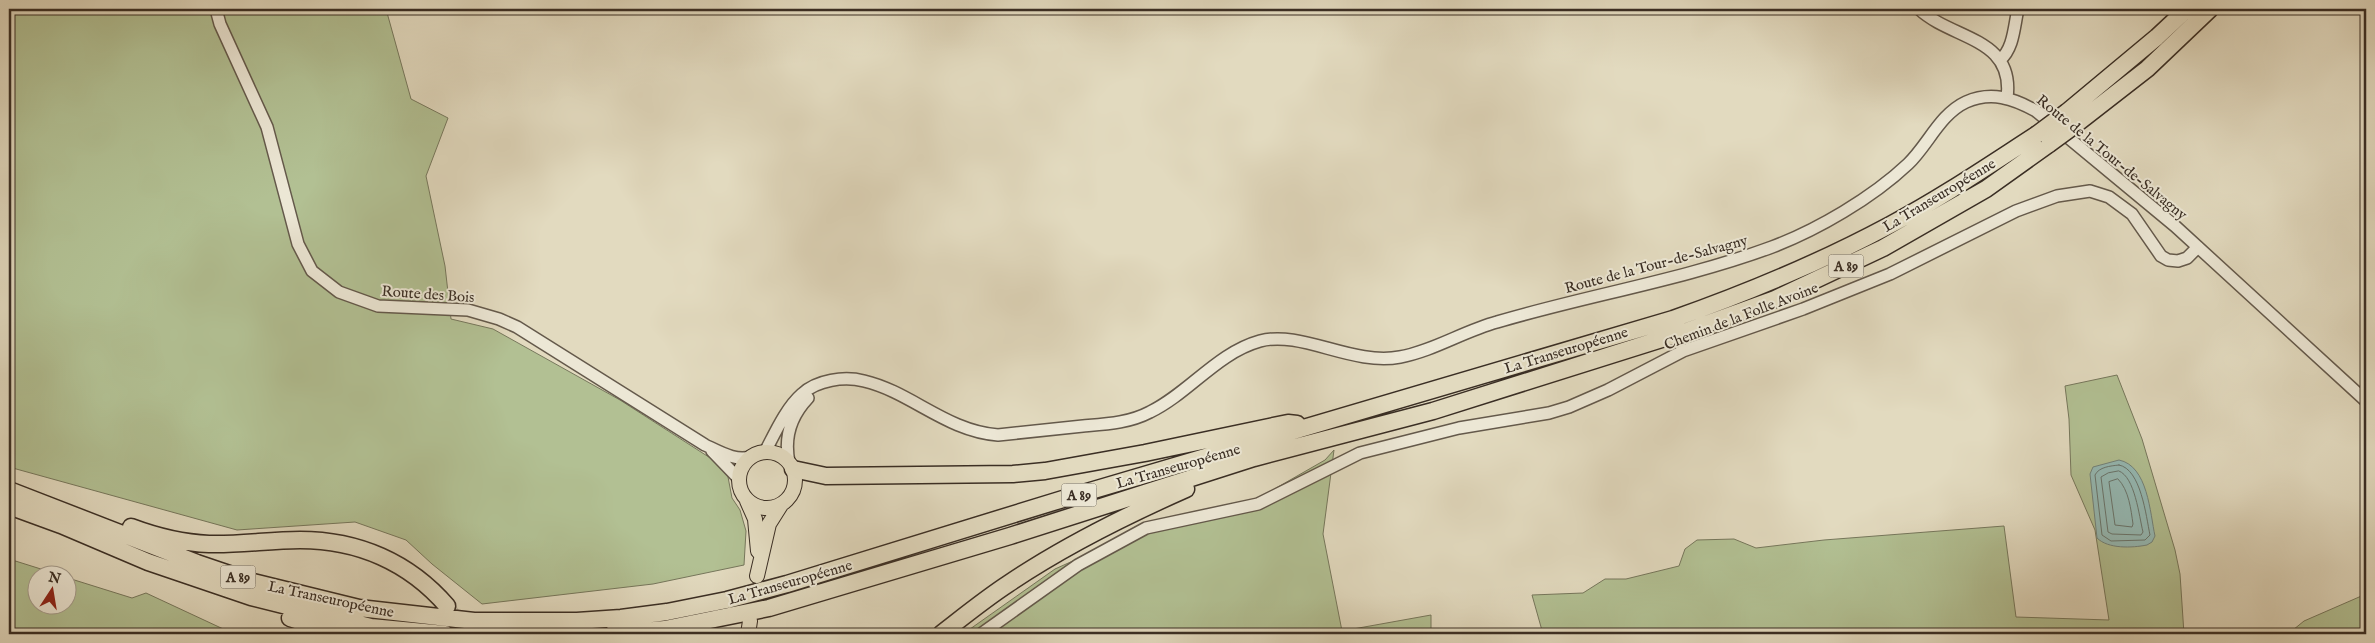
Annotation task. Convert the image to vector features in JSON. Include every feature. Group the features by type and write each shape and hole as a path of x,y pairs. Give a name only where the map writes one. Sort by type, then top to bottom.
{"highway":[{"name":"La Transeuropéenne","path":"2071,119 2187,9"},
{"name":"La Transeuropéenne","path":"9,490 146,544 253,582 359,608 474,621 612,618 667,612 727,600 1673,319 1728,299 1846,247 1890,225 2043,139 2148,69 2210,9"},
{"name":"La Transeuropéenne","path":"612,634 665,629 769,608 1010,536 1254,458 1433,411 1657,341 1775,299 1883,248 1941,216 2002,178 2043,139"},
{"path":"791,465 826,476 1013,474 1044,471 1145,453 1288,423 1314,426"},
{"path":"942,634 1007,584 1074,544 1131,514 1231,473 1254,458"},
{"name":"La Transeuropéenne","path":"9,506 61,525 148,562 251,597 371,627 445,634"},
{"path":"66,511 91,513 149,533 208,544 300,540 348,545 364,549 399,565 417,577 447,606"},
{"path":"251,597 270,612 341,634"}],"main road":[{"path":"759,454 782,456 791,465 795,477 792,493 781,505 769,524 758,569 755,519 742,494 739,479 741,468 759,454"},
{"path":"747,501 763,508 781,505"}],"street":[{"name":"Route des Bois","path":"216,9 220,24 267,127 298,244 312,271 339,292 378,306 468,310 499,319 517,327 705,445 742,459 759,454"},
{"path":"1919,9 1945,28 1965,34 1986,46 2000,60 2008,75 2007,98"},
{"path":"2000,60 2007,54 2010,47 2018,9"},
{"name":"Route de la Tour-de-Salvagny","path":"759,454 790,407 801,395 811,387 834,381 863,381 878,386 981,434 998,435 1120,423 1160,407 1237,350 1262,340 1305,343 1365,358 1400,357 1495,322 1725,264 1785,242 1870,194 1909,163 1955,108 1980,97 2007,98 2020,102 2036,111 2138,194 2366,400"},
{"name":"Chemin de la Folle Avoine","path":"981,634 1078,565 1146,528 1258,504 1360,453 1459,428 1549,413 1569,407 1608,390 1683,351 1803,309 1890,274 2016,211 2057,196 2090,191 2109,197 2132,214 2161,256 2168,260 2178,261 2187,258 2198,247"},
{"path":"791,465 786,446 794,416 807,399 834,381"},
{"name":"Route des Bois","path":"705,445 739,479"}],"green space":[{"path":"9,9 386,9 411,99 448,118 426,176 445,266 451,319 493,329 620,400 715,461 728,477 732,498 740,510 746,531 744,565 653,584 482,604 432,564 406,540 355,522 237,530 9,467"},
{"path":"2117,375 2142,439 2175,550 2180,574 2184,634 1543,634 1532,595 1583,593 1605,579 1626,579 1679,566 1685,549 1697,540 1734,539 1756,548 1824,540 2004,526 2016,617 2109,620 2095,530 2071,475 2069,419 2065,386"},
{"path":"1334,450 1323,534 1342,631 1431,615 1431,634 963,634 1055,569 1144,529 1257,499 1325,460"},
{"path":"9,559 31,566 28,566 28,616 78,616 78,581 132,598 146,593 234,634 9,634"},
{"path":"2366,594 2366,634 2288,634 2304,621"}],"water":[{"path":"2119,460 2129,464 2136,471 2146,492 2155,536 2152,542 2147,545 2134,547 2114,546 2097,538 2090,474 2093,467"}],"tunnel":[{"path":"450,611 465,634"}]}
